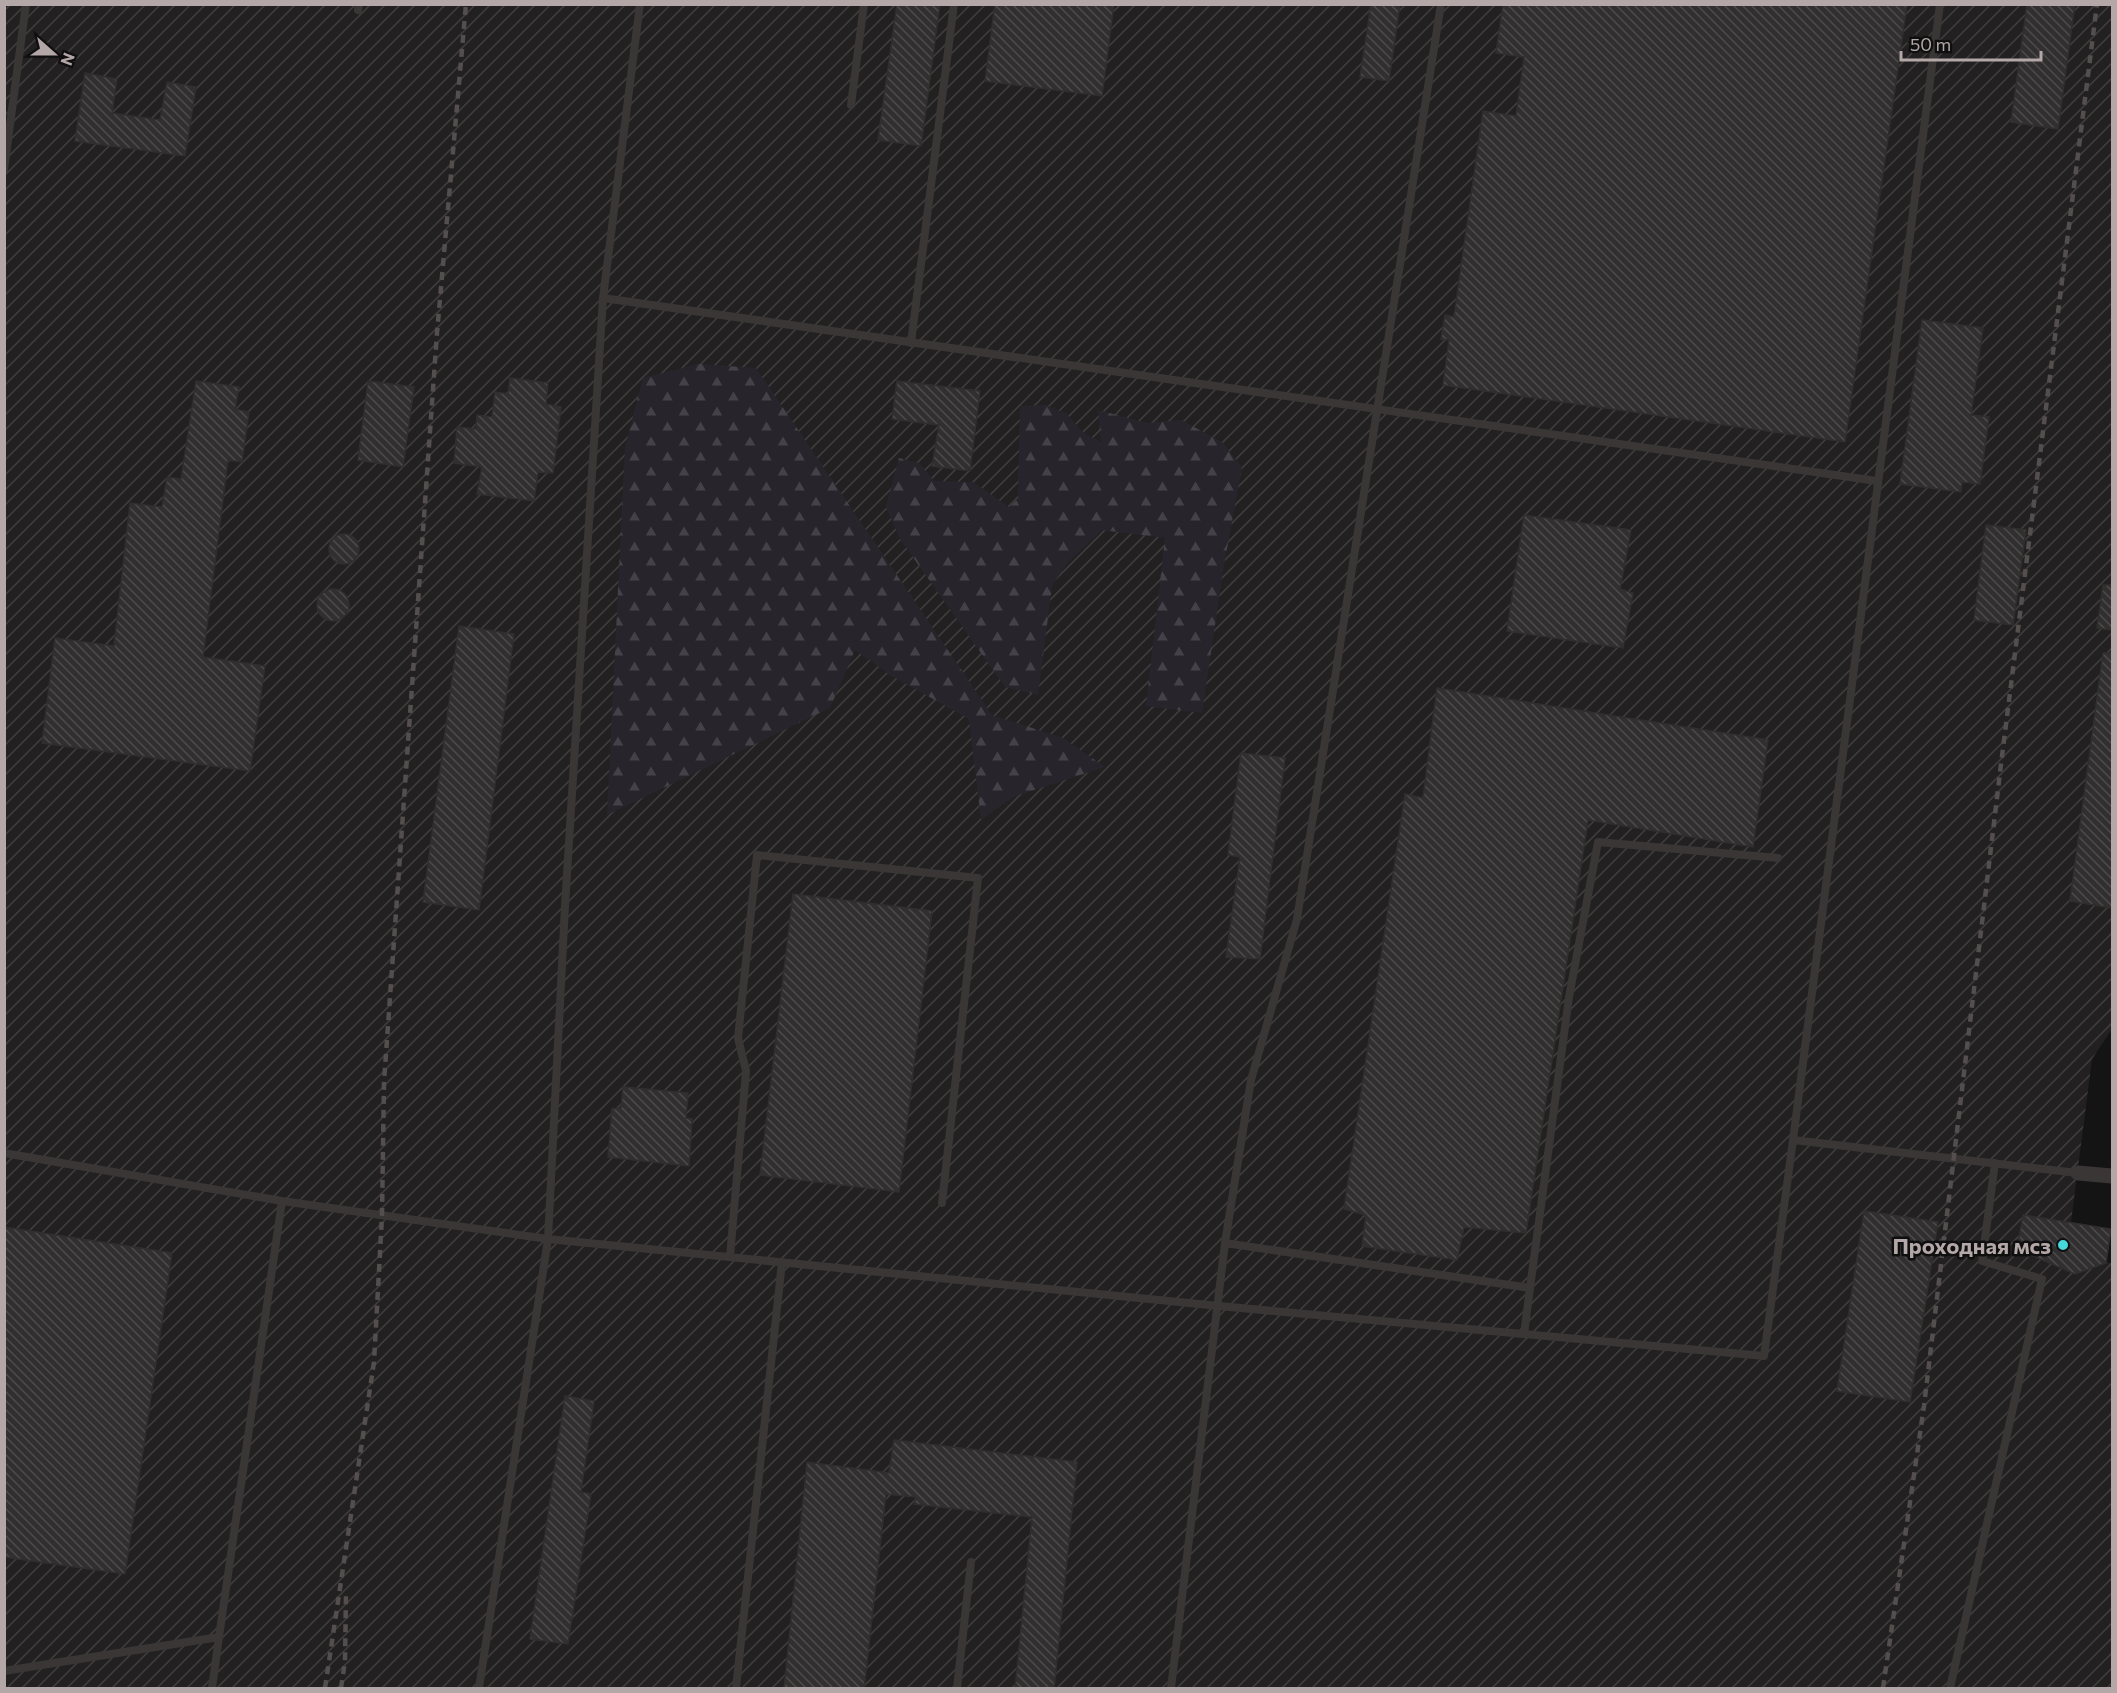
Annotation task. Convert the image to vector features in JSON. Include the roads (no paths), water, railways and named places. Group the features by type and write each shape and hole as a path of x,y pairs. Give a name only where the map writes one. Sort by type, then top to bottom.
{"street":[{"path":"2078,1173 2112,1176"}],"lane":[{"path":"4,170 26,4"},
{"path":"478,1689 548,1239 565,906 603,298 640,4"},
{"path":"851,105 864,4"},
{"path":"911,343 954,4"},
{"path":"1171,1689 1225,1243 1251,1080 1297,919 1441,4"},
{"path":"4,1153 282,1201 548,1239 1219,1306 1764,1356 1940,4"},
{"path":"603,298 1877,481"},
{"path":"1524,1334 1569,997 1598,842 1778,858"},
{"path":"730,1257 746,1071 738,1038 757,855 978,878 942,1203"},
{"path":"1793,1140 2078,1173"},
{"path":"1950,1689 2042,1279 1982,1261 1995,1163"},
{"path":"212,1689 282,1201"},
{"path":"1225,1243 1530,1288"},
{"path":"736,1689 782,1262"},
{"path":"957,1689 971,1562"},
{"path":"4,1671 219,1637"}],"railway":[{"path":"325,1688 374,1362 382,1216 384,1082 437,333 466,4"},
{"path":"1883,1688 1924,1406 2002,756 2097,4"},
{"path":"341,1688 345,1661 346,1593"}],"place":[{"name":"Проходная мсз","path":"2063,1245"}]}
